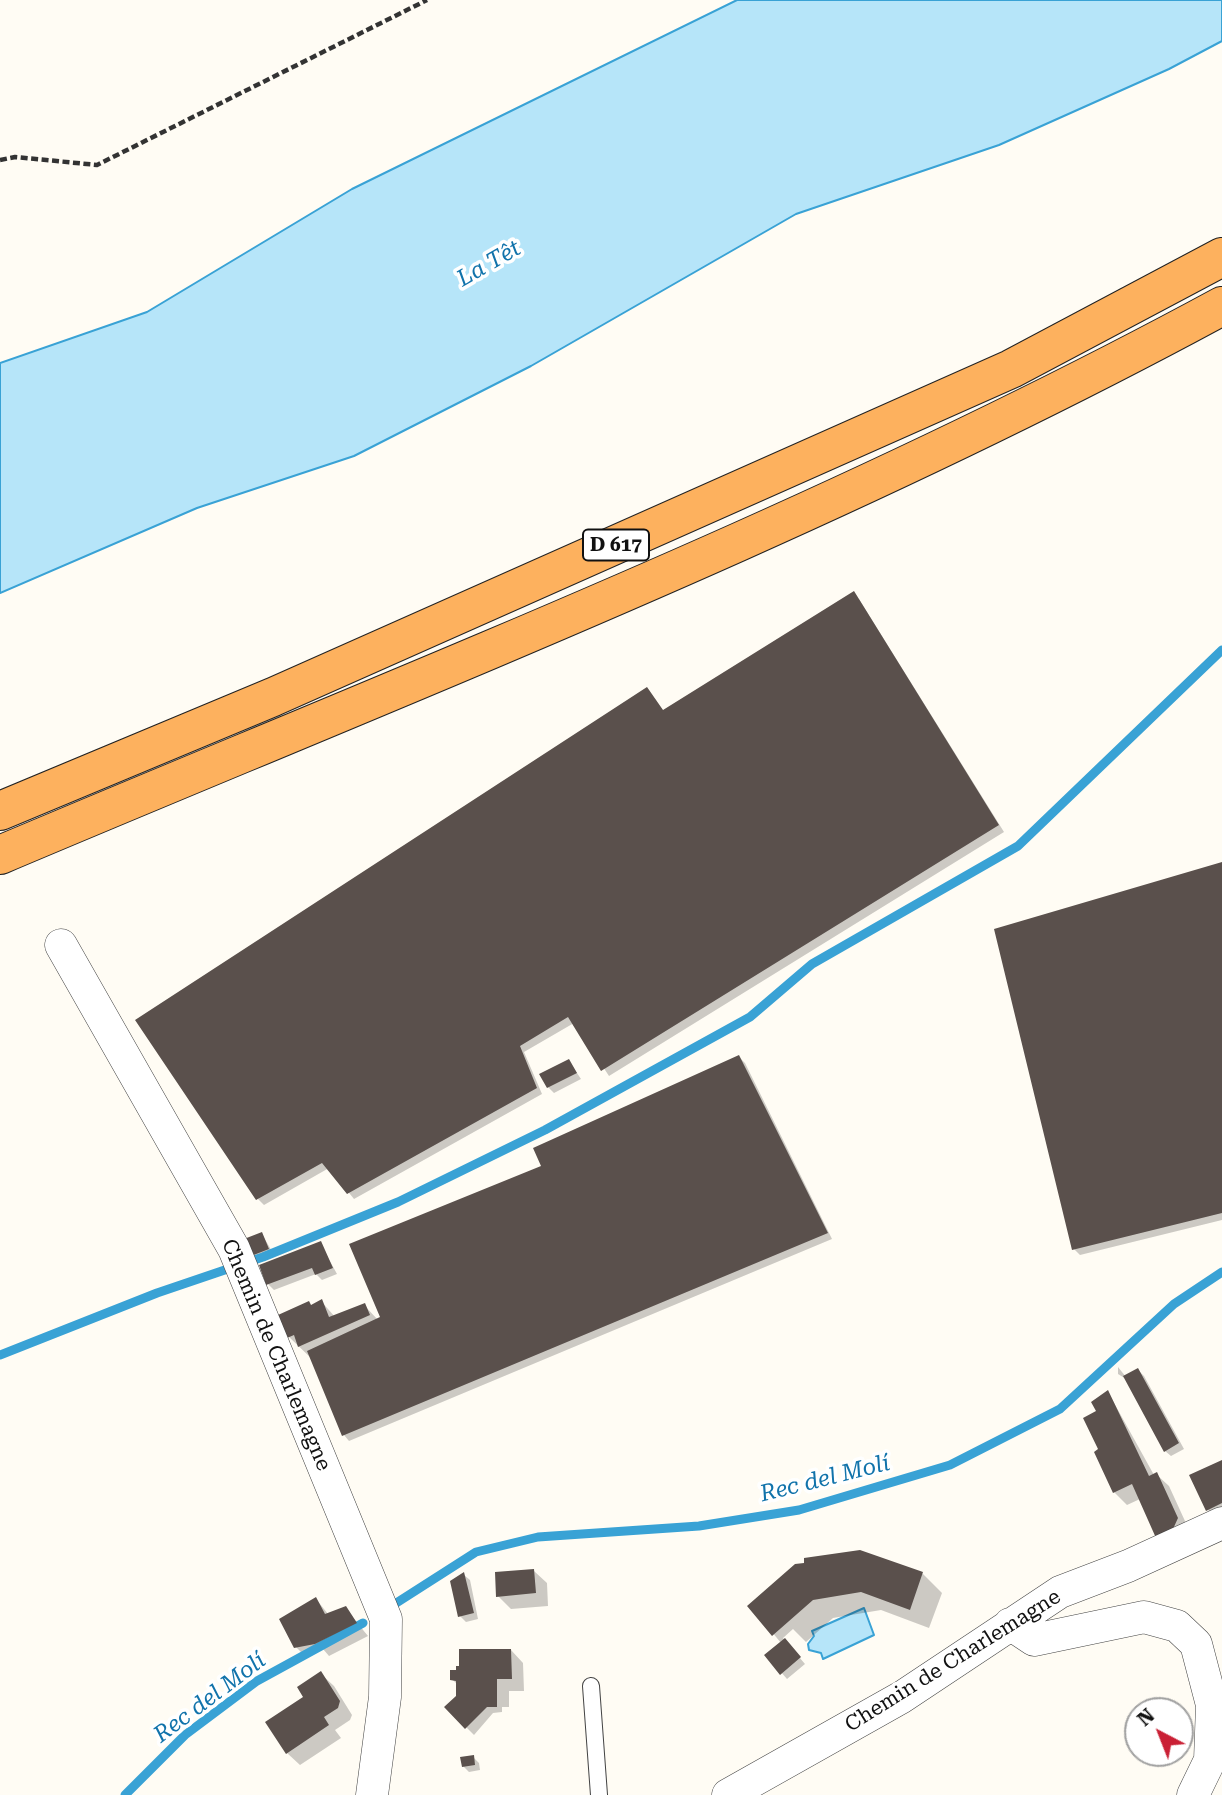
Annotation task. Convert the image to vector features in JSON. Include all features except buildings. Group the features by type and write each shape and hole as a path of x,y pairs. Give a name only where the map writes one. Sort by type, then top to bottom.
{"highway":[{"name":"D 617","path":"0,811 273,697 998,374 1222,257"},
{"name":"D 617","path":"0,855 746,538 1019,412 1222,306"}],"street":[{"name":"Chemin de Charlemagne","path":"61,945 181,1152 244,1272 382,1611 385,1697 372,1795"},
{"name":"Chemin de Charlemagne","path":"728,1795 902,1697 1060,1592 1128,1566 1222,1523"},
{"path":"1010,1624 1034,1640 1144,1617 1177,1626 1196,1644 1212,1705 1210,1760 1193,1795"}],"lane":[{"path":"591,1686 600,1795"}],"path":[{"path":"0,160 15,157 97,164 427,0"}],"water":[{"name":"La Têt","path":"737,0 1222,0 1222,41 1169,69 999,145 796,214 531,366 354,456 197,508 0,593 0,363 147,312 352,189"},
{"path":"864,1608 874,1635 823,1659 821,1653 809,1650 808,1644 814,1636 812,1631"}],"waterway":[{"path":"0,1355 157,1293 263,1257 398,1202 545,1130 750,1017 812,964 1018,846 1222,650"},
{"name":"Rec del Molí","path":"390,1607 476,1552 538,1537 699,1526 799,1510 950,1465 1060,1409 1174,1304 1222,1272"},
{"name":"Rec del Molí","path":"125,1795 185,1735 257,1681 363,1623"}]}
